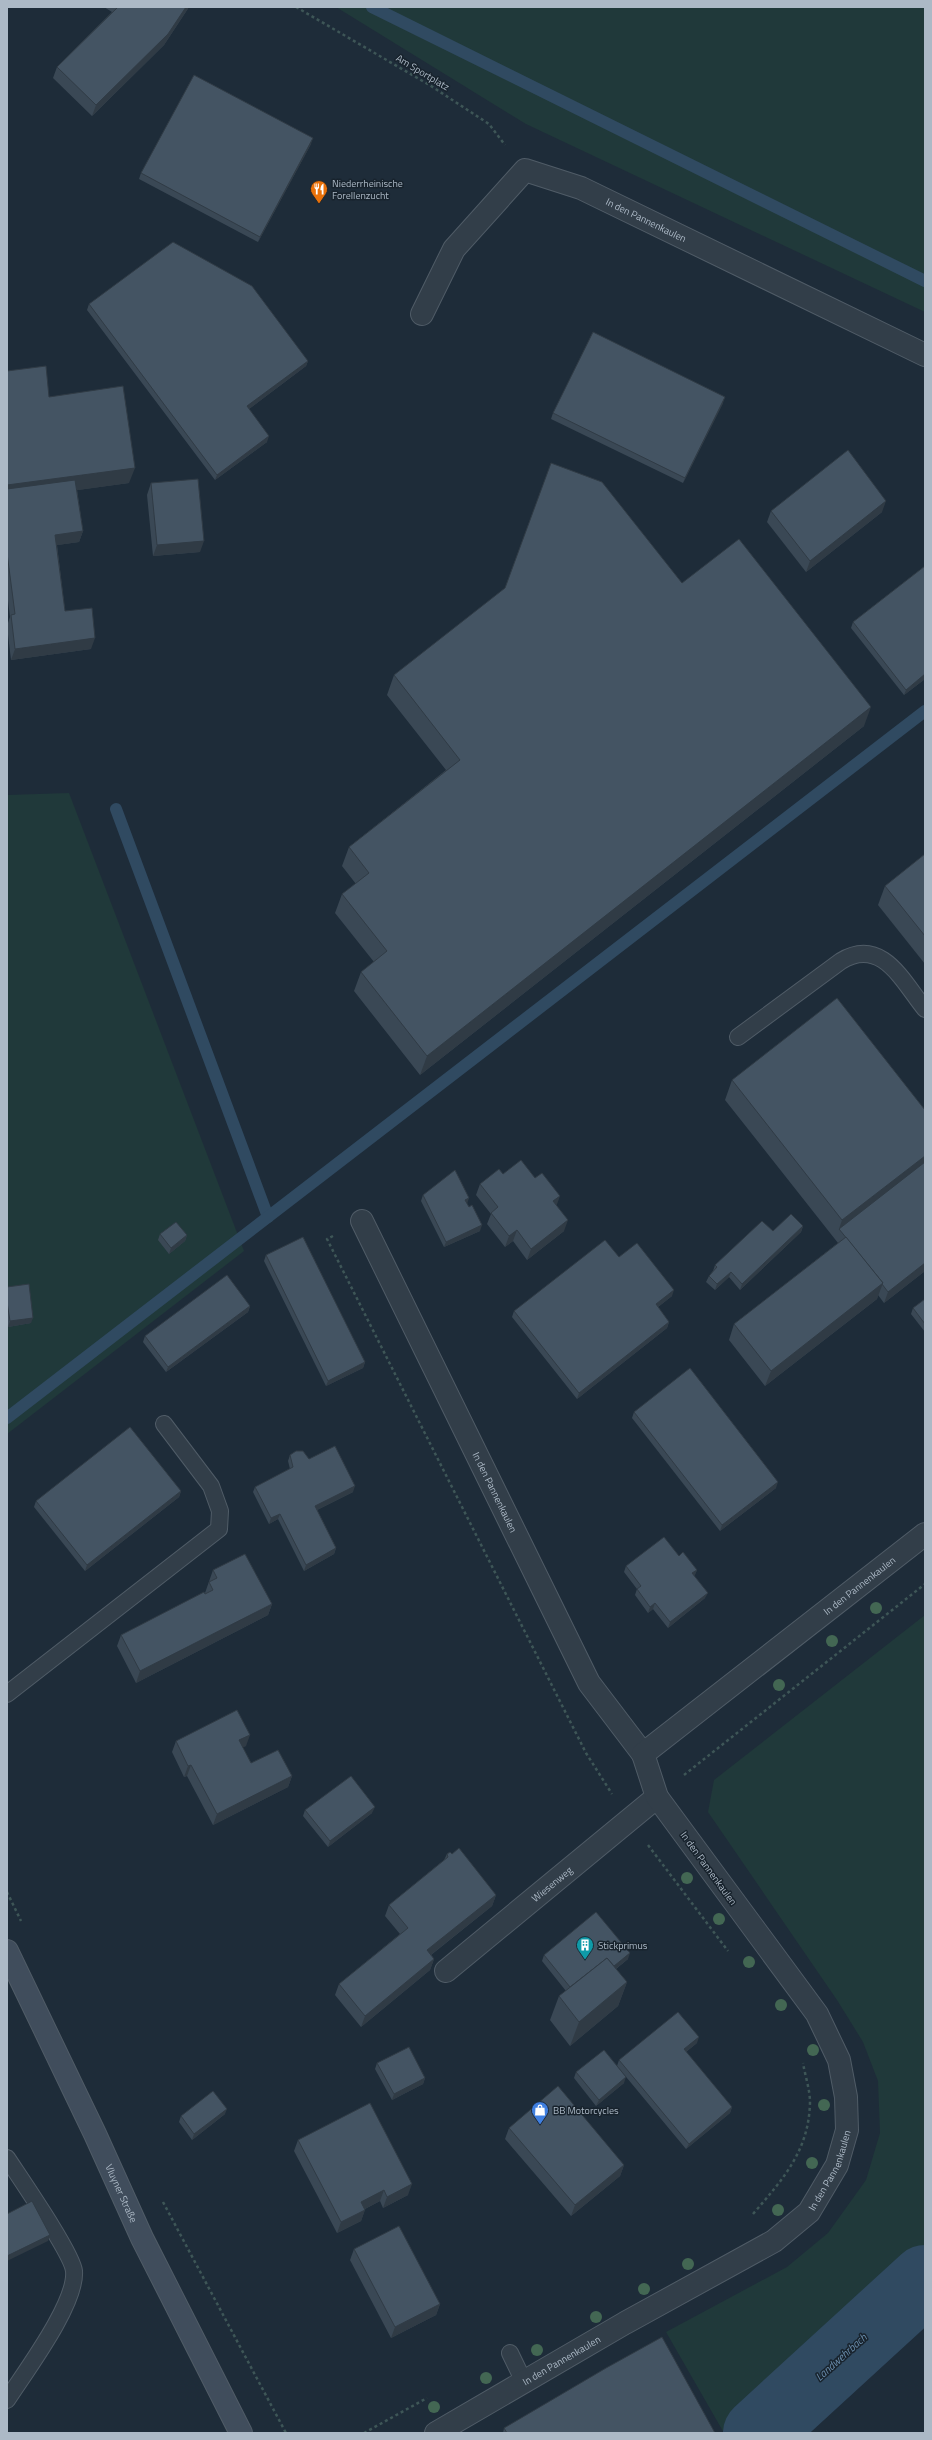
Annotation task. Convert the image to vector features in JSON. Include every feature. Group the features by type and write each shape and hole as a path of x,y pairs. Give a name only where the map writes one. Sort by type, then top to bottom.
{"main road":[{"name":"Vluyner Straße","path":"7,1951 14,1980 240,2433"}],"street":[{"path":"422,314 454,249 525,170"},
{"name":"In den Pannenkaulen","path":"525,170 581,188 925,355"},
{"name":"In den Pannenkaulen","path":"362,1221 589,1682 643,1754 657,1797 817,2014 839,2060 846,2097 846,2130 837,2165 809,2212 774,2241 436,2433"},
{"name":"In den Pannenkaulen","path":"643,1754 925,1534"},
{"name":"Wiesenweg","path":"446,1971 657,1797"}],"lane":[{"path":"738,1037 841,961 852,954 862,952 872,953 885,960 925,1009"},
{"path":"7,1694 219,1529 220,1511 211,1486 164,1424"},
{"path":"7,2158 66,2251 74,2270 73,2286 59,2316 7,2400"},
{"path":"510,2353 524,2382"}],"path":[{"name":"Am Sportplatz","path":"296,7 431,86 489,124 525,170"},
{"path":"362,1221 327,1239 586,1753 629,1819 729,1952"},
{"path":"657,1797 925,1584"},
{"path":"752,2215 798,2158 806,2134 810,2101 802,2060"}],"green space":[{"path":"336,7 925,7 925,312 526,124"},
{"path":"69,793 244,1251 7,1434 7,795"},
{"path":"925,1615 925,2304 783,2433 724,2433 666,2332 787,2267 828,2233 866,2180 880,2133 878,2081 863,2042 837,2000 708,1812 714,1780"}],"building":[{"path":"118,7 186,7 168,34 96,105 57,67"},
{"path":"194,75 313,138 260,237 141,173"},
{"path":"173,242 252,286 308,361 247,406 269,436 217,475 89,304"},
{"path":"593,332 725,397 685,478 553,413"},
{"path":"46,366 49,397 123,386 135,468 7,485 7,371"},
{"path":"848,450 886,501 810,561 771,511"},
{"path":"551,463 602,482 682,583 739,539 871,707 427,1056 361,972 387,951 342,894 369,873 349,847 460,760 394,675 505,588"},
{"path":"198,479 204,541 157,545 151,483"},
{"path":"75,480 83,531 55,535 65,611 92,608 95,638 15,649 11,615 15,614 7,553 7,489"},
{"path":"925,566 925,674 906,690 853,622"},
{"path":"925,854 925,936 885,886"},
{"path":"837,998 925,1110 925,1156 842,1220 732,1080"},
{"path":"521,1160 535,1178 542,1173 560,1196 553,1201 568,1220 531,1249 517,1230 509,1236 491,1213 498,1207 480,1184 499,1169 503,1174"},
{"path":"925,1162 925,1263 888,1292 882,1284 883,1283 839,1229"},
{"path":"455,1170 469,1198 465,1200 469,1207 472,1205 482,1225 446,1242 423,1195"},
{"path":"791,1214 803,1226 742,1284 731,1272 717,1284 709,1276 717,1267 715,1265 762,1221 773,1231"},
{"path":"176,1222 187,1235 171,1248 160,1234"},
{"path":"303,1237 365,1362 328,1381 266,1255"},
{"path":"846,1237 883,1283 771,1371 734,1324"},
{"path":"605,1240 619,1257 637,1243 674,1290 656,1304 669,1322 579,1393 514,1311"},
{"path":"227,1275 250,1306 168,1367 145,1336"},
{"path":"29,1284 33,1318 10,1321 7,1302 7,1287"},
{"path":"925,1299 925,1324 913,1308"},
{"path":"690,1368 778,1482 722,1525 634,1412"},
{"path":"130,1427 181,1491 87,1565 36,1501"},
{"path":"335,1446 355,1486 315,1506 336,1548 306,1565 280,1514 271,1518 255,1487 293,1467 290,1455 296,1451 303,1451 309,1459"},
{"path":"664,1537 679,1556 683,1552 697,1570 692,1573 708,1593 670,1622 655,1603 650,1607 637,1589 641,1586 626,1566"},
{"path":"245,1554 272,1604 140,1671 121,1635 204,1592 205,1594 213,1590 209,1582 217,1578 213,1570"},
{"path":"237,1710 250,1735 239,1740 251,1763 278,1750 292,1776 217,1814 191,1765 188,1766 176,1741"},
{"path":"351,1776 375,1807 330,1841 305,1810"},
{"path":"459,1848 496,1895 427,1950 434,1959 365,2016 339,1984 408,1928 389,1905 448,1857 447,1854 450,1852 452,1854"},
{"name":"Stickprimus","path":"596,1912 630,1953 614,1966 607,1958 570,1987 544,1955"},
{"path":"607,1958 627,1982 579,2022 559,1996"},
{"path":"678,2012 699,2037 684,2049 732,2107 689,2144 619,2060"},
{"path":"409,2047 425,2078 394,2094 377,2063"},
{"path":"604,2050 626,2077 599,2100 576,2072"},
{"path":"558,2086 624,2165 575,2205 509,2128"},
{"path":"213,2091 227,2109 194,2134 181,2116"},
{"path":"370,2103 412,2184 387,2197 384,2190 361,2202 365,2210 341,2222 298,2140"},
{"path":"32,2201 50,2235 7,2256 7,2214"},
{"path":"399,2226 440,2304 395,2327 354,2249"},
{"path":"662,2337 715,2433 507,2433 504,2428 606,2368"}],"waterway":[{"path":"372,7 925,281"},
{"path":"7,1418 925,711"},
{"path":"116,809 268,1217"},
{"name":"Landwehrbach","path":"758,2433 925,2280"}],"place":[{"name":"Niederrheinische Forellenzucht","path":"319,204"},
{"name":"Stickprimus","path":"585,1960"},
{"name":"BB Motorcycles","path":"540,2125"}]}
